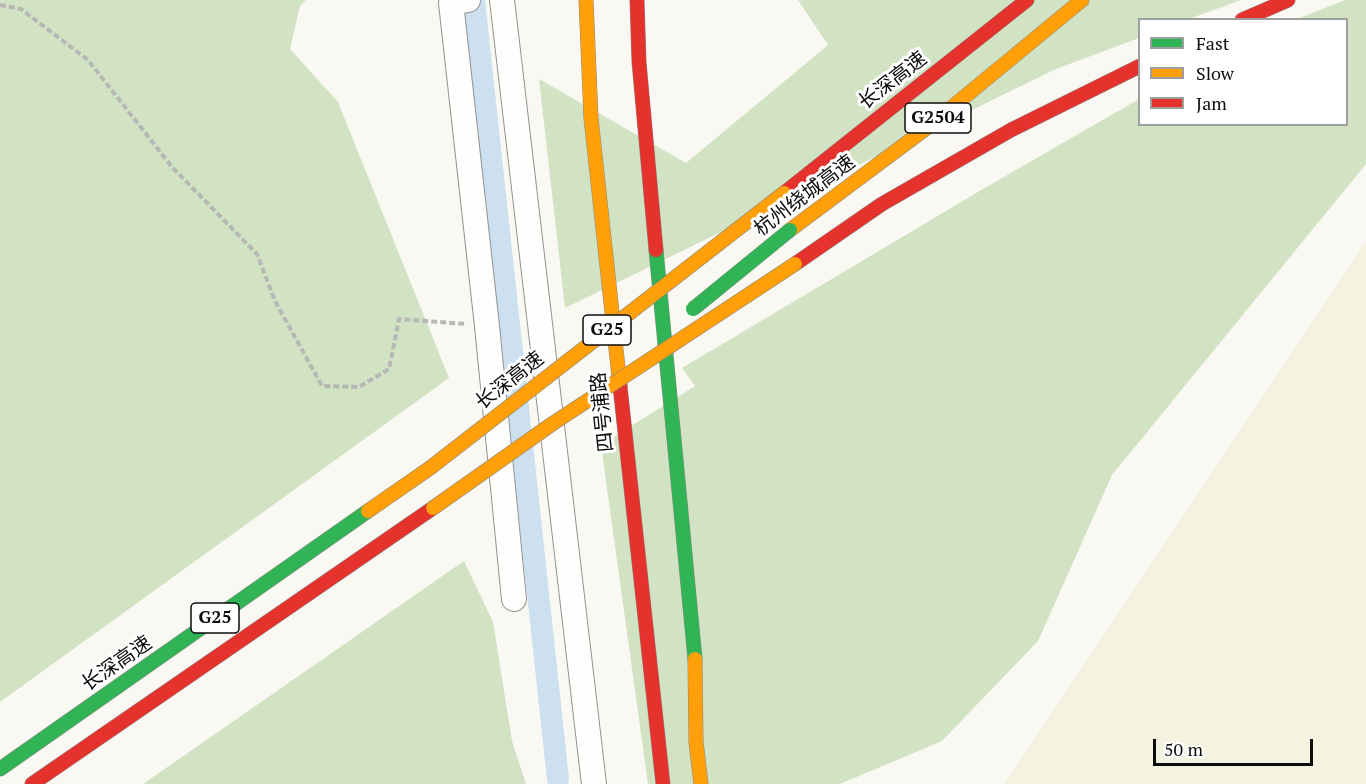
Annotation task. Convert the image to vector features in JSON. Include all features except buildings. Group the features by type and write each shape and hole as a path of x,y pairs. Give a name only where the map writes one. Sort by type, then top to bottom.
{"main road":[{"name":"四号浦路","path":"586,0 591,118 663,784"},
{"path":"637,0 639,62 649,177 695,647 696,742 700,784"},
{"name":"长深高速","path":"0,769 430,468 784,193 1027,0"},
{"name":"杭州绕城高速","path":"552,424 790,230 927,127 1082,0"},
{"path":"1247,18 1288,0"},
{"name":"G25","path":"32,784 552,424 882,204 1011,130 1138,67"}],"street":[{"path":"502,0 594,784"},
{"path":"459,2 487,326 514,598"}],"path":[{"path":"0,5 21,9 88,60 172,167 257,254 275,301 322,386 359,387 389,369 399,319 487,326"}],"green space":[{"path":"0,0 306,0 300,6 290,49 338,102 449,378 0,702"},
{"path":"798,0 1241,0 1192,18 1138,18 1138,38 1056,69 565,308 539,79 686,163 828,45"},
{"path":"1345,0 1366,0 1366,164 1112,475 1038,641 942,741 840,784 648,784 601,445 695,386 682,368 1138,100 1138,126 1348,126 1348,18 1300,18"},
{"path":"1366,241 1366,784 1004,784"},
{"path":"464,561 493,622 512,741 526,784 143,784"}],"waterway":[{"path":"474,0 558,779"},
{"path":"558,779 558,784"}],"traffic: fast":[{"path":"693,309 790,230"},
{"path":"656,250 695,659"},
{"path":"0,769 368,511"}],"traffic: slow":[{"path":"586,0 591,118 620,386"},
{"path":"790,230 928,127 1082,0"},
{"path":"430,468 784,193"},
{"path":"433,508 552,424 795,264"},
{"path":"368,511 430,468"},
{"path":"695,659 696,742 701,784"}],"traffic: jam":[{"path":"637,0 639,62 656,250"},
{"path":"784,193 1027,0"},
{"path":"1247,18 1288,0"},
{"path":"795,264 882,204 1011,130 1138,67"},
{"path":"620,386 663,784"},
{"path":"32,784 433,508"}]}
